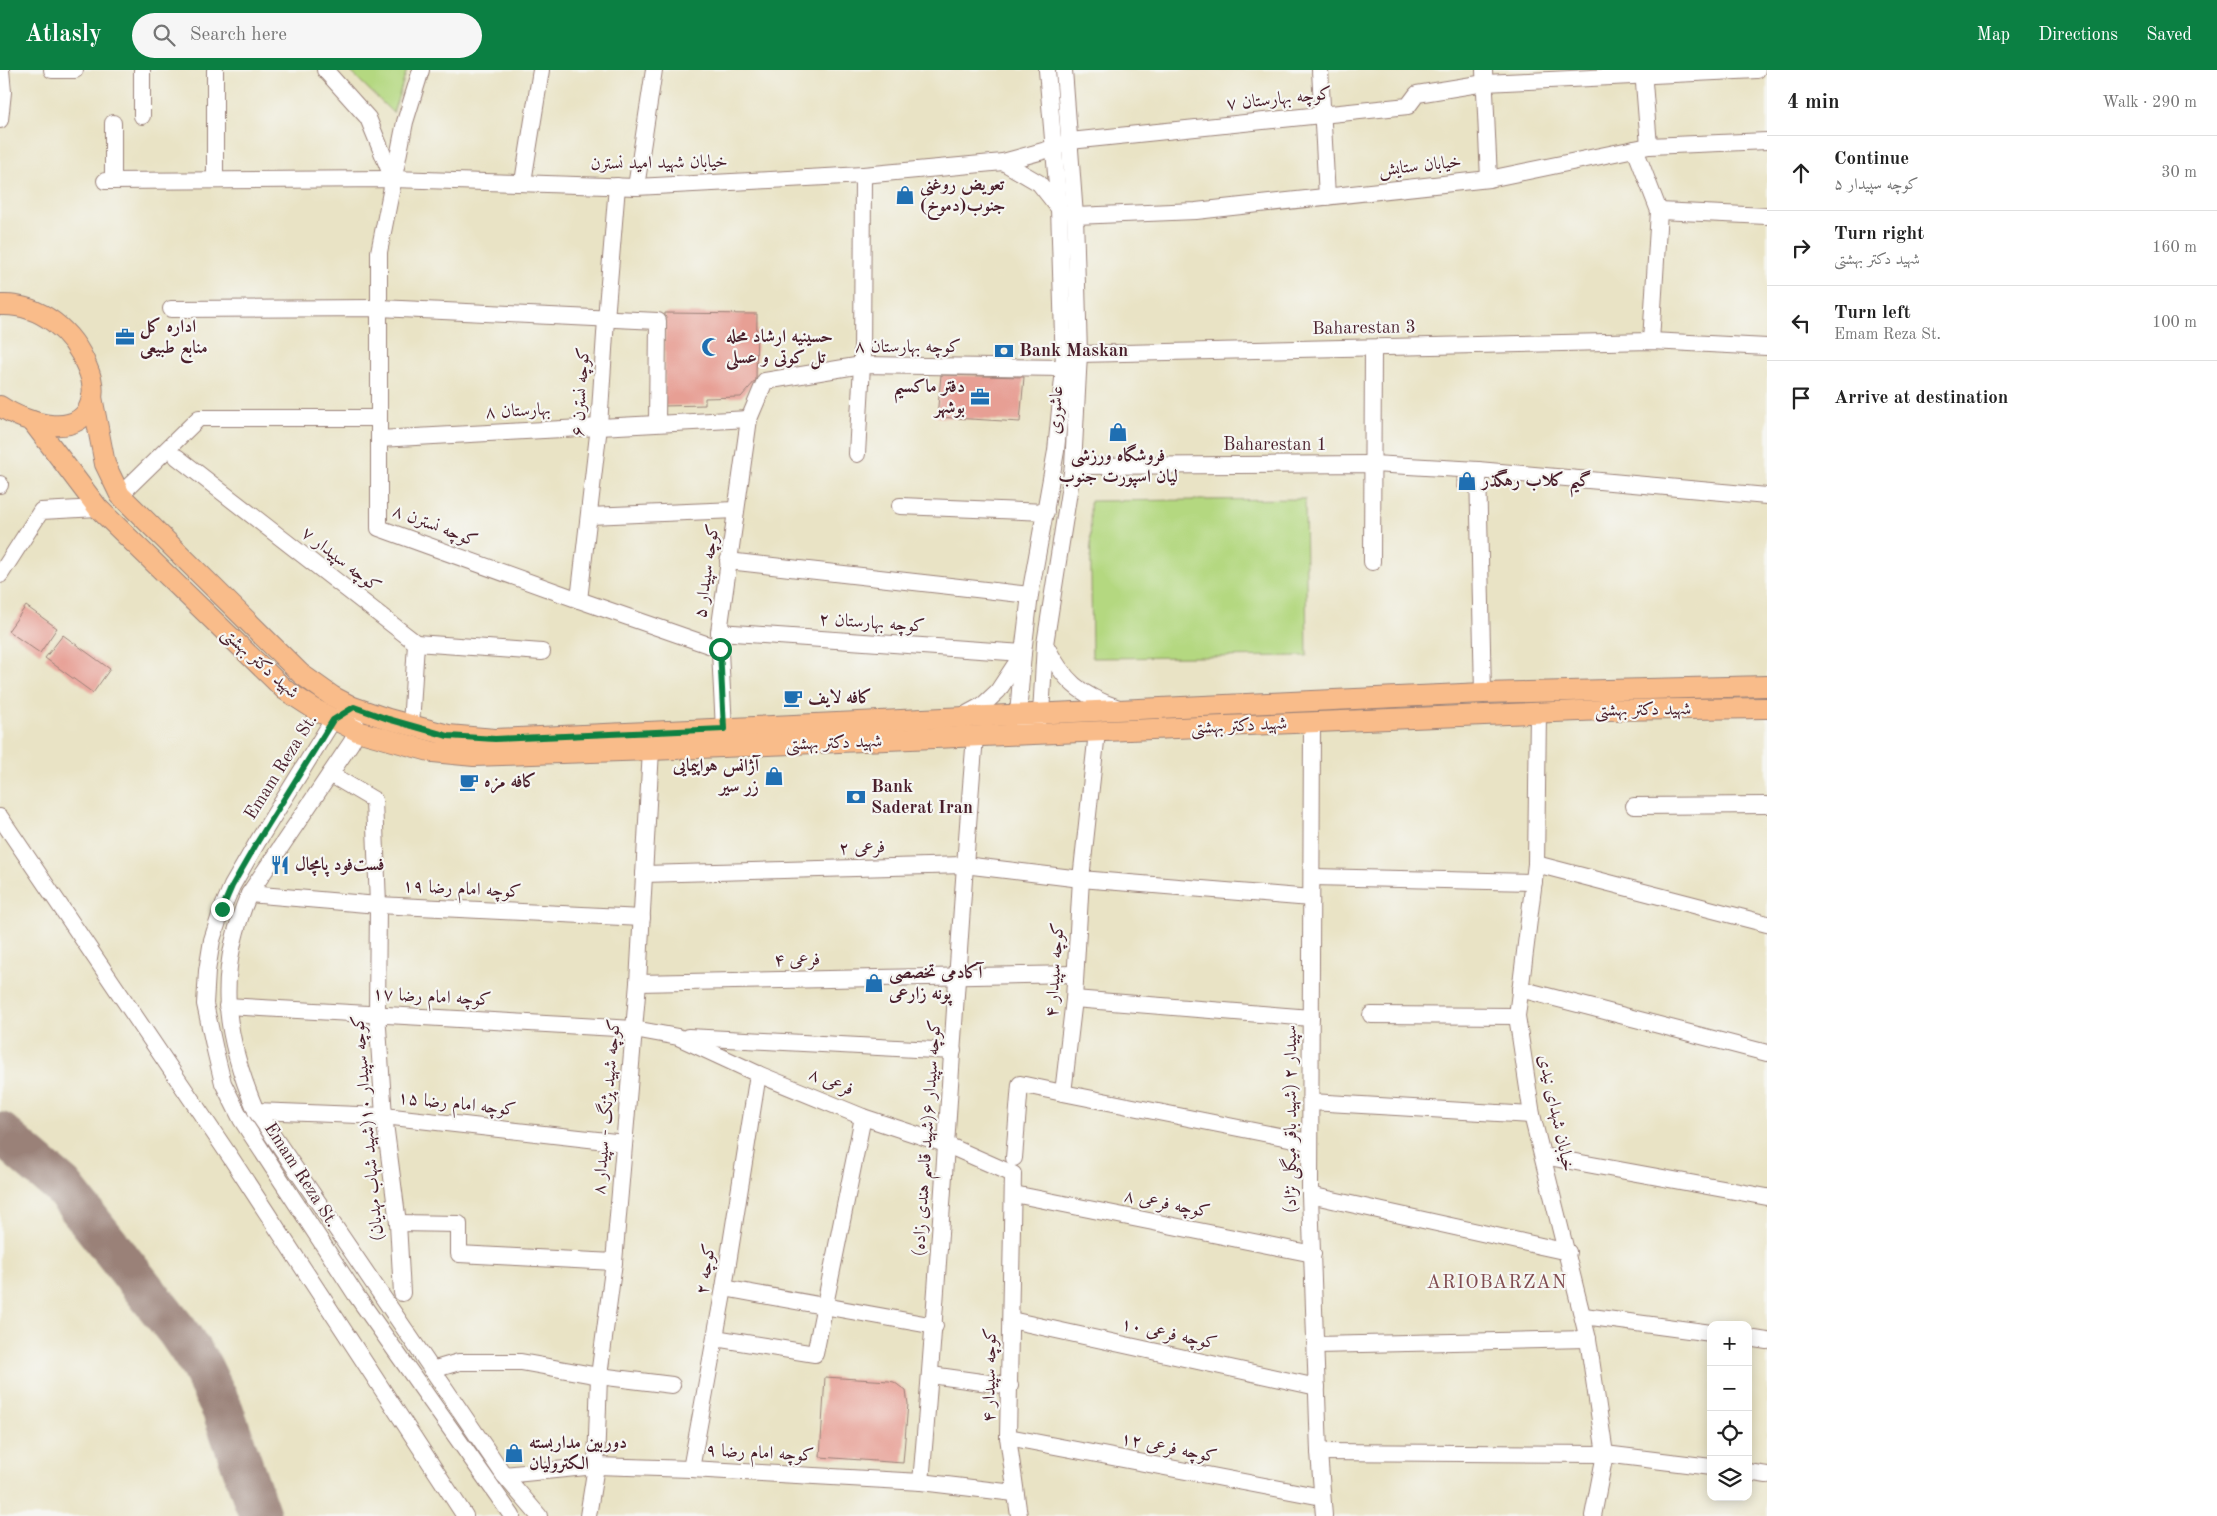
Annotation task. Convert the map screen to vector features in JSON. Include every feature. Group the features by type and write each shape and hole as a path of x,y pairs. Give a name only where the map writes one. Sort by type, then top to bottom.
{"main road":[{"name":"شهید دکتر بهشتی","path":"3,303 40,314 63,328 85,362 91,378 92,397 105,464 120,496 300,674 332,696 354,707 448,736 495,739 1483,693 1767,686"},
{"path":"0,406 32,421 48,426 68,424 85,415 92,397"},
{"name":"شهید دکتر بهشتی","path":"32,421 98,508 285,690 333,720 357,731 433,752 474,756 1538,713 1767,708"}],"street":[{"path":"52,70 75,70"},
{"path":"142,70 142,116"},
{"path":"215,70 215,180"},
{"path":"325,70 368,118 393,179"},
{"name":"کوچه نسترن ۸","path":"421,70 405,122 380,252 379,528 720,649"},
{"path":"523,182 541,70"},
{"path":"636,187 654,70"},
{"name":"عاشوری","path":"960,717 983,705 998,691 1023,653 1030,595 1056,451 1064,368 1058,208 1047,70"},
{"name":"عاشوری","path":"1041,714 1047,628 1073,466 1079,354 1075,216 1064,70"},
{"path":"1320,70 1327,196"},
{"path":"1489,179 1484,77 1757,70"},
{"path":"0,120 1,72"},
{"path":"1643,72 1642,148 1659,212 1651,341"},
{"name":"کوچه بهارستان ۷","path":"1070,140 1408,106 1416,94 1484,77"},
{"name":"خیابان شهید امید نسترن","path":"113,123 109,181 393,179 636,187 863,175 1003,162 1054,148 1070,140"},
{"name":"خیابان ستایش","path":"1075,216 1196,211 1489,179 1642,148 1767,141"},
{"path":"1003,162 1039,183 1058,208"},
{"path":"857,454 862,365 863,175"},
{"name":"کوچه نسترن ۶","path":"579,600 599,426 617,186"},
{"path":"1659,212 1767,216"},
{"path":"171,309 380,308 658,321 657,423"},
{"name":"Baharestan 3","path":"1079,354 1651,341 1767,347"},
{"path":"1372,562 1374,464 1373,348"},
{"name":"کوچه بهارستان ۸","path":"749,419 765,381 862,365 1064,368"},
{"path":"120,496 198,418 379,418"},
{"name":"بهارستان ۸","path":"379,439 749,419"},
{"name":"کوچه سپیدار ۵","path":"724,729 719,632 749,419"},
{"name":"کوچه سپیدار ۷","path":"177,457 416,643"},
{"name":"Baharestan 1","path":"1073,466 1374,464 1478,470 1767,496"},
{"path":"1478,470 1483,693"},
{"path":"900,506 1046,512"},
{"path":"0,575 41,511 98,508"},
{"path":"589,516 736,510"},
{"path":"728,561 1030,595"},
{"path":"1026,625 1047,628"},
{"name":"کوچه بهارستان ۲","path":"719,632 1023,653"},
{"path":"411,726 416,643 542,652"},
{"path":"1045,644 1057,667 1072,684 1094,700 1123,710"},
{"path":"1023,653 1018,714 1030,734"},
{"path":"354,707 357,731"},
{"name":"Emam Reza St.","path":"354,707 333,720 232,886 212,940 207,971 205,1004 223,1083 241,1119 356,1294 512,1516"},
{"name":"خیابان شهدای نیدی","path":"1538,713 1536,864 1517,1016 1532,1115 1568,1252 1588,1339 1605,1454 1593,1516"},
{"path":"1030,734 1041,714"},
{"name":"سپیدار ۲ (شهید باقر میگلی نژاد)","path":"1312,722 1310,1194 1319,1452 1324,1516"},
{"name":"Emam Reza St.","path":"357,731 278,853 249,894 232,944 228,972 227,1006 233,1046 242,1079 256,1110 504,1475 539,1516"},
{"name":"کوچه سپیدار ۴","path":"1019,1516 1014,1493 1008,1437 1014,1166 1020,1084 1063,1093 1074,998 1081,879 1097,732"},
{"name":"کوچه سپیدار ۶(شهید قاسم هندی زاده)","path":"921,1482 935,1326 945,1144 974,737"},
{"name":"کوچه شهید پژنگ - سپیدار ۸","path":"588,1516 596,1466 599,1376 614,1262 638,983 651,750"},
{"name":"کوچه سپیدار ۱۰(شهید شهاب مهدیان)","path":"330,774 374,800 378,905 377,1013 384,1116 398,1223 402,1294"},
{"path":"1634,806 1767,805"},
{"path":"0,817 236,1166 465,1516"},
{"path":"258,841 278,853"},
{"path":"1536,864 1767,924"},
{"name":"فرعی ۲","path":"644,874 964,865 1081,879 1311,898"},
{"path":"1312,877 1534,882"},
{"name":"کوچه امام رضا ۱۹","path":"249,894 378,905 642,918"},
{"name":"فرعی ۴","path":"638,983 1075,974"},
{"path":"1520,989 1767,1053"},
{"path":"1074,998 1311,1018"},
{"name":"کوچه امام رضا ۱۷","path":"227,1006 634,1029"},
{"path":"1371,1015 1517,1016"},
{"name":"فرعی ۸","path":"634,1029 678,1037 758,1074 863,1117 1014,1166"},
{"path":"678,1037 953,1051"},
{"name":"کوچه ۲","path":"691,1469 724,1288 758,1074"},
{"path":"1063,1093 1310,1142"},
{"path":"1311,1102 1532,1115"},
{"name":"کوچه امام رضا ۱۵","path":"256,1110 384,1116 624,1143"},
{"path":"715,1338 815,1354 863,1117"},
{"path":"1543,1156 1767,1197"},
{"name":"کوچه فرعی ۸","path":"1014,1194 1313,1254"},
{"path":"1310,1194 1568,1252"},
{"path":"398,1223 459,1224 459,1254 614,1262"},
{"path":"724,1288 935,1326"},
{"path":"1584,1316 1707,1332"},
{"name":"کوچه فرعی ۱۰","path":"1011,1320 1317,1387"},
{"path":"1316,1345 1588,1339"},
{"path":"1752,1339 1767,1341"},
{"path":"432,1370 459,1362 521,1362 599,1376 672,1385"},
{"path":"931,1375 1010,1386"},
{"name":"کوچه فرعی ۱۲","path":"1008,1437 1322,1497"},
{"path":"1319,1452 1605,1454 1707,1467"},
{"name":"کوچه امام رضا ۹","path":"504,1475 596,1466 691,1469 921,1482 1014,1493"},
{"path":"1752,1473 1767,1475"}],"green space":[{"path":"349,70 407,70 393,113"},
{"path":"1305,499 1307,656 1092,658 1090,501"}],"building":[{"name":"حسینیه ارشاد محله تل کوتی و عسلی","path":"665,313 757,314 756,380 741,397 705,398 705,405 664,406"},
{"name":"دفتر ماکسیم بوشهر","path":"941,375 1024,377 1020,422 937,417"},
{"name":"گیم کلاب رهگذر","path":"1457,473 1476,475 1476,489 1457,488"},
{"path":"26,606 57,628 40,653 8,631"},
{"path":"63,635 110,669 93,693 45,658"},
{"path":"825,1377 889,1381 894,1382 906,1391 908,1404 903,1463 820,1457"}],"taxiway":[{"path":"0,1133 63,1187 178,1332 201,1366 223,1411 260,1516"}],"place":[{"name":"تعويض روغنی جنوب(دموخ)","path":"905,195"},
{"name":"اداره کل منابع طبیعی","path":"125,337"},
{"name":"حسینیه ارشاد محله تل کوتی و عسلی","path":"711,347"},
{"name":"Bank Maskan","path":"1004,351"},
{"name":"دفتر ماکسیم بوشهر","path":"980,397"},
{"name":"فروشگاه ورزشی لیان اسپورت جنوب","path":"1118,432"},
{"name":"گیم کلاب رهگذر","path":"1467,481"},
{"name":"کافه لایف","path":"793,698"},
{"name":"آژانس هواپیمایی زر سیر","path":"774,776"},
{"name":"کافه مزه","path":"469,782"},
{"name":"Bank Saderat Iran","path":"856,797"},
{"name":"فست‌فود پامچال","path":"280,865"},
{"name":"آکادمی تخصصی پونه زارعی","path":"874,983"},
{"name":"دوربین مداربسته الکترولیان","path":"514,1453"}],"district":[{"name":"ARIOBARZAN","path":"1497,1283"}],"route":[{"path":"222,909 232,886 258,841 333,720 354,707 448,736 495,739 724,729 720,649"}]}
